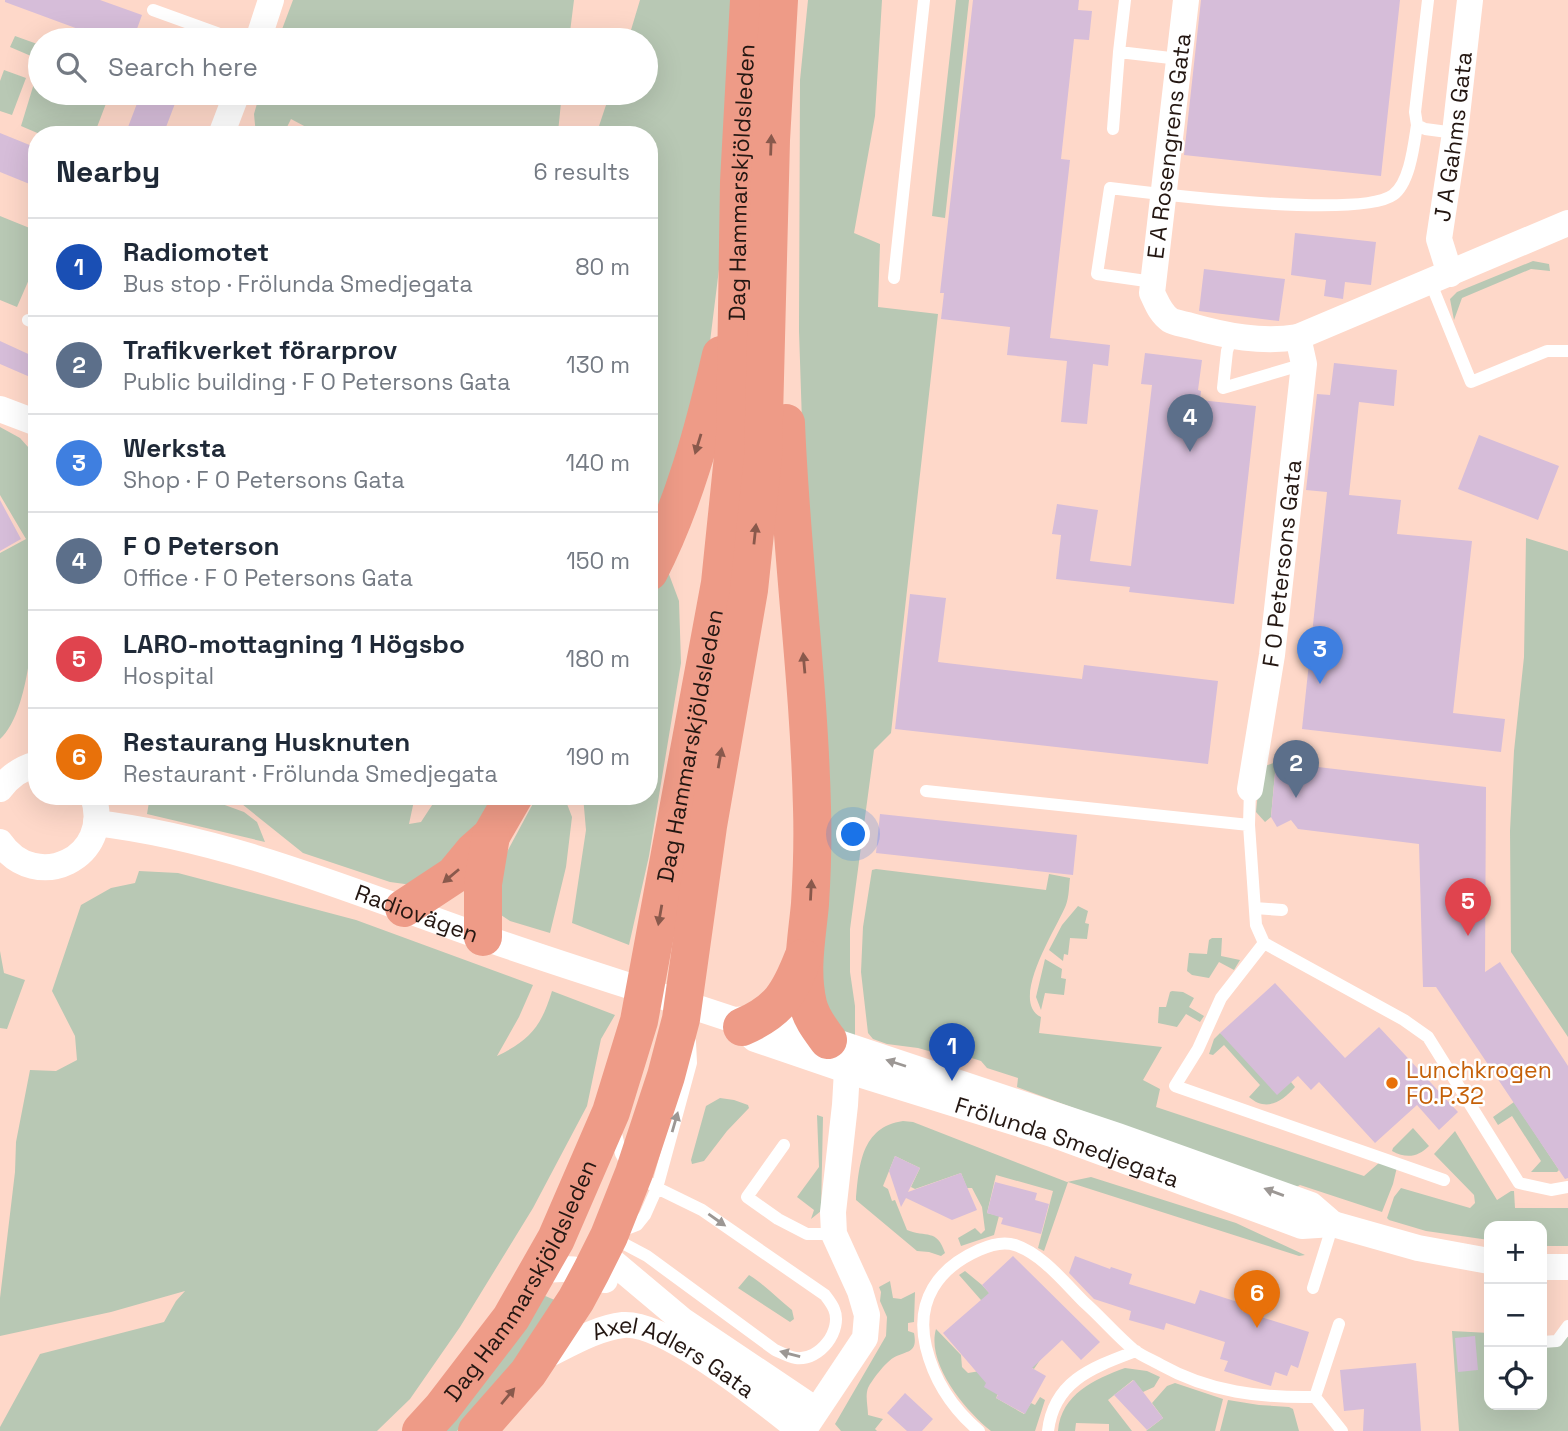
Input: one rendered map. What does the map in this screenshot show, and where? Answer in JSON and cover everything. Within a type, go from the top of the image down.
[{"type":"main road","name":"Dag Hammarskjöldsleden","points":[[477,1431],[537,1360],[576,1300],[580,1249],[611,1112],[639,1021],[720,583],[735,437],[739,183],[749,0]]},
{"type":"main road","name":"Dag Hammarskjöldsleden","points":[[421,1431],[483,1357],[511,1318],[646,1180],[650,1127],[681,1019],[708,826],[749,590],[763,457],[771,140],[779,0]]},
{"type":"main road","points":[[770,240],[780,310],[793,550],[810,741],[813,834],[811,888],[803,958],[808,1004],[813,1020],[841,1052]]},
{"type":"main road","points":[[658,550],[686,483],[706,418],[737,291]]},
{"type":"main road","points":[[404,908],[454,875],[491,836],[509,805]]},
{"type":"main road","points":[[483,937],[483,884],[491,836]]},
{"type":"main road","points":[[746,1021],[791,989],[803,958]]},
{"type":"street","points":[[262,28],[271,0]]},
{"type":"street","name":"E A Rosengrens Gata","points":[[1153,288],[1186,0]]},
{"type":"street","name":"J A Gahms Gata","points":[[1440,277],[1439,239],[1455,133],[1470,0]]},
{"type":"street","points":[[228,126],[234,105]]},
{"type":"street","points":[[1153,288],[1160,310],[1171,321],[1232,336],[1278,340],[1298,337],[1568,223]]},
{"type":"street","name":"F O Petersons Gata","points":[[1250,789],[1272,656],[1304,364],[1298,337]]},
{"type":"street","points":[[0,408],[28,420]]},
{"type":"street","points":[[0,788],[20,770],[28,767]]},
{"type":"street","points":[[0,842],[12,856],[36,867],[57,866],[70,861],[81,853],[89,842],[96,823],[95,805]]},
{"type":"street","name":"Radiovägen","points":[[96,823],[169,835],[239,853],[483,937],[746,1021]]},
{"type":"street","name":"Frölunda Smedjegata","points":[[746,1021],[841,1052],[1052,1134],[1302,1226],[1333,1224],[1418,1248],[1484,1260]]},
{"type":"street","points":[[810,1425],[865,1338],[867,1315],[860,1291],[834,1234],[833,1212],[845,1105],[841,1052]]},
{"type":"street","name":"Axel Adlers Gata","points":[[580,1249],[682,1320],[810,1425]]},
{"type":"street","points":[[1547,1267],[1568,1268]]},
{"type":"street","name":"Axel Adlers Gata","points":[[537,1360],[612,1328],[634,1325],[666,1337],[810,1425]]},
{"type":"lane","points":[[894,278],[923,0]]},
{"type":"lane","points":[[1113,129],[1125,0]]},
{"type":"lane","points":[[1153,288],[1097,274],[1110,188],[1339,206],[1373,204],[1394,195],[1411,165],[1429,0]]},
{"type":"lane","points":[[153,10],[203,28]]},
{"type":"lane","points":[[1119,52],[1180,59]]},
{"type":"lane","points":[[1417,125],[1425,129],[1455,133]]},
{"type":"lane","points":[[1440,277],[1471,382],[1547,351],[1568,351]]},
{"type":"lane","points":[[1232,336],[1227,351],[1223,388],[1304,364]]},
{"type":"lane","points":[[1250,789],[1256,925],[1264,943],[1404,1020],[1427,1037],[1519,1183],[1551,1190],[1568,1187]]},
{"type":"lane","points":[[926,791],[1250,825]]},
{"type":"lane","points":[[1255,908],[1282,910]]},
{"type":"lane","points":[[1264,943],[1221,998],[1198,1049],[1175,1086],[1444,1180]]},
{"type":"lane","points":[[580,1249],[647,1256],[775,1350],[799,1358],[810,1356],[821,1349],[835,1330],[834,1308],[825,1294],[702,1210],[646,1180],[626,1165],[611,1112]]},
{"type":"lane","points":[[784,1145],[747,1197],[778,1219],[807,1234],[834,1234]]},
{"type":"lane","points":[[1313,1289],[1333,1224]]},
{"type":"lane","points":[[979,1431],[961,1414],[939,1381],[924,1335],[924,1320],[932,1289],[939,1277],[962,1258],[986,1247],[1002,1244],[1026,1250],[1136,1351],[1173,1372],[1227,1391],[1257,1396],[1315,1397]]},
{"type":"lane","points":[[1315,1397],[1339,1324]]},
{"type":"lane","points":[[1547,1342],[1557,1341],[1568,1326]]},
{"type":"lane","points":[[1048,1431],[1049,1419],[1061,1395],[1079,1376],[1136,1351]]},
{"type":"lane","points":[[1315,1397],[1342,1431]]},
{"type":"green space","points":[[293,0],[574,0],[570,28],[282,28]]},
{"type":"green space","points":[[640,0],[731,0],[720,261],[705,382],[658,528],[658,126],[599,126],[606,105],[658,105],[658,28],[632,28]]},
{"type":"green space","points":[[808,0],[882,0],[875,116],[854,233],[880,244],[878,307],[938,314],[891,733],[874,750],[850,929],[855,1037],[843,1032],[821,1001],[799,331],[800,80]]},
{"type":"green space","points":[[956,0],[969,0],[945,218],[932,216]]},
{"type":"green space","points":[[15,36],[28,41],[28,55],[10,47]]},
{"type":"green space","points":[[4,70],[26,78],[12,115],[0,111],[0,81]]},
{"type":"green space","points":[[28,103],[105,105],[97,126],[28,126],[28,129],[21,126]]},
{"type":"green space","points":[[257,105],[561,105],[559,126],[304,126],[291,119],[288,126],[255,126]]},
{"type":"green space","points":[[0,216],[28,227],[28,282],[17,307],[0,300]]},
{"type":"green space","points":[[1533,261],[1549,264],[1550,271],[1531,269],[1462,298],[1454,320],[1450,299],[1457,292]]},
{"type":"green space","points":[[0,427],[20,438],[28,447],[28,665],[14,718],[0,739],[0,553],[26,539],[0,495]]},
{"type":"green space","points":[[1526,538],[1568,551],[1568,1037],[1511,952],[1510,831],[1514,751],[1524,657]]},
{"type":"green space","points":[[658,545],[679,601],[681,663],[658,802]]},
{"type":"green space","points":[[1276,762],[1271,817],[1265,822],[1256,812],[1258,792],[1265,766]]},
{"type":"green space","points":[[148,805],[225,805],[244,812],[257,822],[265,842],[147,814]]},
{"type":"green space","points":[[243,805],[413,805],[409,824],[421,822],[432,805],[492,805],[461,849],[412,885],[390,882],[303,853]]},
{"type":"green space","points":[[532,805],[567,805],[572,817],[566,867],[550,933],[510,921],[498,913],[500,865]]},
{"type":"green space","points":[[584,805],[657,805],[629,945],[572,923],[586,830]]},
{"type":"green space","points":[[872,870],[1046,890],[1049,874],[1070,878],[1066,905],[1032,980],[1032,1008],[1041,1017],[1039,1033],[1162,1047],[1143,1080],[1160,1089],[1156,1107],[1364,1176],[1380,1162],[1397,1167],[1382,1212],[1300,1185],[1293,1189],[1017,1087],[1018,1078],[987,1068],[981,1061],[956,1053],[953,1058],[873,1039],[868,1033],[861,972],[863,927]]},
{"type":"green space","points":[[139,871],[178,873],[356,920],[533,985],[497,1056],[518,1044],[533,1031],[552,991],[615,1015],[601,1039],[587,1106],[533,1208],[460,1327],[410,1399],[377,1431],[0,1431],[40,1354],[164,1322],[185,1291],[111,1312],[0,1336],[0,1298],[16,1142],[30,1070],[56,1071],[77,1060],[75,1036],[52,991],[81,905],[111,888],[135,883]]},
{"type":"green space","points":[[1078,906],[1088,911],[1085,923],[1089,924],[1087,939],[1070,938],[1068,955],[1064,954],[1063,961],[1049,950],[1062,925]]},
{"type":"green space","points":[[1222,938],[1221,956],[1240,960],[1234,970],[1219,962],[1209,978],[1192,975],[1187,971],[1189,953],[1207,954],[1209,940]]},
{"type":"green space","points":[[0,951],[4,973],[25,980],[7,1029],[0,1028]]},
{"type":"green space","points":[[1045,959],[1062,969],[1061,978],[1066,979],[1064,995],[1045,993],[1041,1010],[1036,997]]},
{"type":"green space","points":[[1172,991],[1183,992],[1194,998],[1189,1007],[1204,1016],[1200,1022],[1186,1014],[1177,1027],[1158,1023],[1159,1007],[1166,1007]]},
{"type":"green space","points":[[1220,1033],[1295,1087],[1274,1103],[1262,1104],[1249,1097],[1260,1085],[1224,1045],[1213,1055],[1209,1054],[1214,1039]]},
{"type":"green space","points":[[720,1098],[734,1100],[748,1105],[749,1108],[704,1161],[692,1164],[706,1106]]},
{"type":"green space","points":[[1514,1102],[1559,1170],[1557,1172],[1531,1172],[1541,1161],[1512,1116],[1498,1125],[1493,1117]]},
{"type":"green space","points":[[817,1115],[823,1117],[821,1211],[811,1219],[814,1210],[797,1197],[819,1167]]},
{"type":"green space","points":[[903,1121],[913,1122],[1067,1182],[1091,1177],[1236,1223],[1305,1255],[1299,1256],[1068,1182],[1044,1251],[1038,1248],[1053,1191],[996,1175],[987,1213],[999,1216],[994,1235],[961,1246],[958,1238],[975,1228],[981,1234],[985,1230],[982,1207],[972,1188],[967,1188],[961,1173],[915,1189],[911,1187],[920,1168],[895,1156],[883,1186],[888,1189],[892,1201],[895,1200],[907,1230],[934,1237],[945,1253],[941,1256],[917,1251],[856,1200],[861,1162],[870,1140],[878,1131]]},
{"type":"green space","points":[[1413,1128],[1429,1146],[1412,1156],[1392,1151],[1393,1148]]},
{"type":"green space","points":[[1455,1131],[1497,1200],[1514,1191],[1515,1208],[1568,1208],[1568,1246],[1547,1246],[1547,1221],[1484,1221],[1484,1239],[1426,1231],[1389,1220],[1387,1218],[1394,1197],[1401,1188],[1470,1208],[1475,1203],[1474,1195],[1434,1154]]},
{"type":"green space","points":[[965,1271],[982,1285],[1044,1354],[1034,1369],[1015,1359],[996,1398],[1024,1414],[1031,1403],[1035,1405],[1040,1397],[1045,1400],[1035,1431],[991,1431],[970,1412],[942,1371],[934,1343],[936,1329],[961,1355],[962,1367],[968,1373],[980,1371],[1009,1332],[959,1275]]},
{"type":"green space","points":[[749,1275],[792,1310],[794,1319],[790,1322],[738,1288]]},
{"type":"green space","points":[[890,1281],[893,1298],[901,1299],[915,1292],[914,1322],[908,1323],[908,1331],[914,1333],[914,1345],[886,1364],[868,1388],[868,1415],[883,1419],[875,1429],[877,1431],[841,1431],[835,1424],[886,1336],[887,1317],[880,1301],[879,1287]]},
{"type":"green space","points":[[543,1295],[557,1301],[498,1388],[457,1431],[442,1431]]},
{"type":"green space","points":[[1452,1331],[1484,1333],[1484,1410],[1547,1410],[1547,1336],[1568,1337],[1568,1431],[1459,1431]]},
{"type":"green space","points":[[1125,1368],[1147,1371],[1160,1377],[1154,1387],[1143,1392],[1133,1380],[1108,1400],[1132,1431],[1109,1431],[1109,1424],[1076,1423],[1075,1431],[1058,1431],[1066,1407],[1081,1390],[1102,1377]]},
{"type":"green space","points":[[1175,1383],[1223,1399],[1215,1431],[1146,1431],[1163,1418],[1152,1403],[1167,1386]]},
{"type":"green space","points":[[1228,1400],[1289,1407],[1293,1409],[1299,1431],[1220,1431]]},
{"type":"building","points":[[100,0],[142,15],[137,28],[75,28],[5,2]]},
{"type":"building","points":[[973,0],[1079,0],[1078,10],[1092,11],[1089,40],[1074,39],[1061,159],[1070,160],[1050,338],[1110,345],[1108,366],[1093,364],[1087,424],[1061,422],[1067,361],[1007,355],[1010,327],[941,319],[944,293],[940,293]]},
{"type":"building","points":[[1201,0],[1400,0],[1381,176],[1184,155]]},
{"type":"building","points":[[136,105],[174,105],[166,126],[128,126]]},
{"type":"building","points":[[0,133],[28,144],[28,183],[0,172]]},
{"type":"building","points":[[1295,233],[1376,242],[1371,285],[1345,282],[1343,299],[1324,296],[1326,280],[1291,275]]},
{"type":"building","points":[[1204,269],[1285,279],[1279,321],[1199,311]]},
{"type":"building","points":[[0,341],[28,354],[28,376],[0,364]]},
{"type":"building","points":[[1145,353],[1202,360],[1198,390],[1201,391],[1200,400],[1256,406],[1234,604],[1129,592],[1130,587],[1056,579],[1061,535],[1052,534],[1057,504],[1098,510],[1090,561],[1131,566],[1152,385],[1141,384]]},
{"type":"building","points":[[1334,363],[1397,370],[1394,406],[1359,402],[1349,495],[1401,500],[1397,534],[1472,541],[1453,713],[1505,719],[1501,752],[1302,729],[1327,492],[1306,490],[1317,394],[1330,395]]},
{"type":"building","points":[[1479,435],[1559,466],[1538,520],[1458,489]]},
{"type":"building","points":[[0,500],[21,539],[0,551]]},
{"type":"building","points":[[910,594],[946,598],[938,662],[1082,679],[1084,665],[1218,681],[1208,764],[895,729]]},
{"type":"building","points":[[1276,762],[1486,787],[1485,972],[1500,962],[1568,1066],[1568,1178],[1565,1179],[1436,987],[1423,987],[1419,844],[1298,829],[1291,820],[1277,827],[1271,817]]},
{"type":"building","points":[[880,814],[1077,835],[1073,875],[876,853]]},
{"type":"building","points":[[1275,983],[1345,1058],[1379,1027],[1458,1112],[1439,1130],[1417,1105],[1375,1143],[1319,1082],[1311,1090],[1298,1076],[1277,1095],[1220,1033]]},
{"type":"building","points":[[895,1156],[920,1168],[908,1192],[961,1173],[977,1210],[952,1220],[906,1198],[901,1207],[889,1171]]},
{"type":"building","points":[[995,1182],[1037,1193],[1035,1200],[1049,1204],[1041,1234],[1001,1224],[1003,1218],[987,1213]]},
{"type":"building","points":[[1013,1256],[1100,1342],[1081,1360],[1062,1340],[1032,1368],[1046,1376],[1025,1414],[996,1398],[998,1395],[984,1387],[986,1383],[943,1333],[989,1293],[982,1285]]},
{"type":"building","points":[[1075,1256],[1132,1274],[1129,1284],[1195,1304],[1200,1290],[1244,1304],[1242,1311],[1309,1332],[1298,1368],[1291,1365],[1287,1376],[1275,1372],[1271,1386],[1224,1371],[1228,1361],[1220,1359],[1225,1342],[1166,1323],[1164,1330],[1129,1320],[1131,1311],[1094,1299],[1069,1273]]},
{"type":"building","points":[[1475,1336],[1478,1370],[1458,1372],[1455,1338]]},
{"type":"building","points":[[1416,1363],[1421,1431],[1363,1431],[1364,1409],[1344,1411],[1340,1370]]},
{"type":"building","points":[[1134,1380],[1163,1418],[1147,1430],[1114,1395]]},
{"type":"building","points":[[905,1393],[933,1419],[922,1431],[907,1431],[887,1413]]},
{"type":"place","name":"F O Peterson","points":[[1190,452]]},
{"type":"place","name":"Werksta","points":[[1320,684]]},
{"type":"place","name":"Trafikverket förarprov","points":[[1296,798]]},
{"type":"place","name":"LARO-mottagning 1 Högsbo","points":[[1468,936]]},
{"type":"place","name":"Radiomotet","points":[[952,1081]]},
{"type":"place","name":"Lunchkrogen FO.P.32","points":[[1392,1083]]},
{"type":"place","name":"Restaurang Husknuten","points":[[1257,1328]]}]
